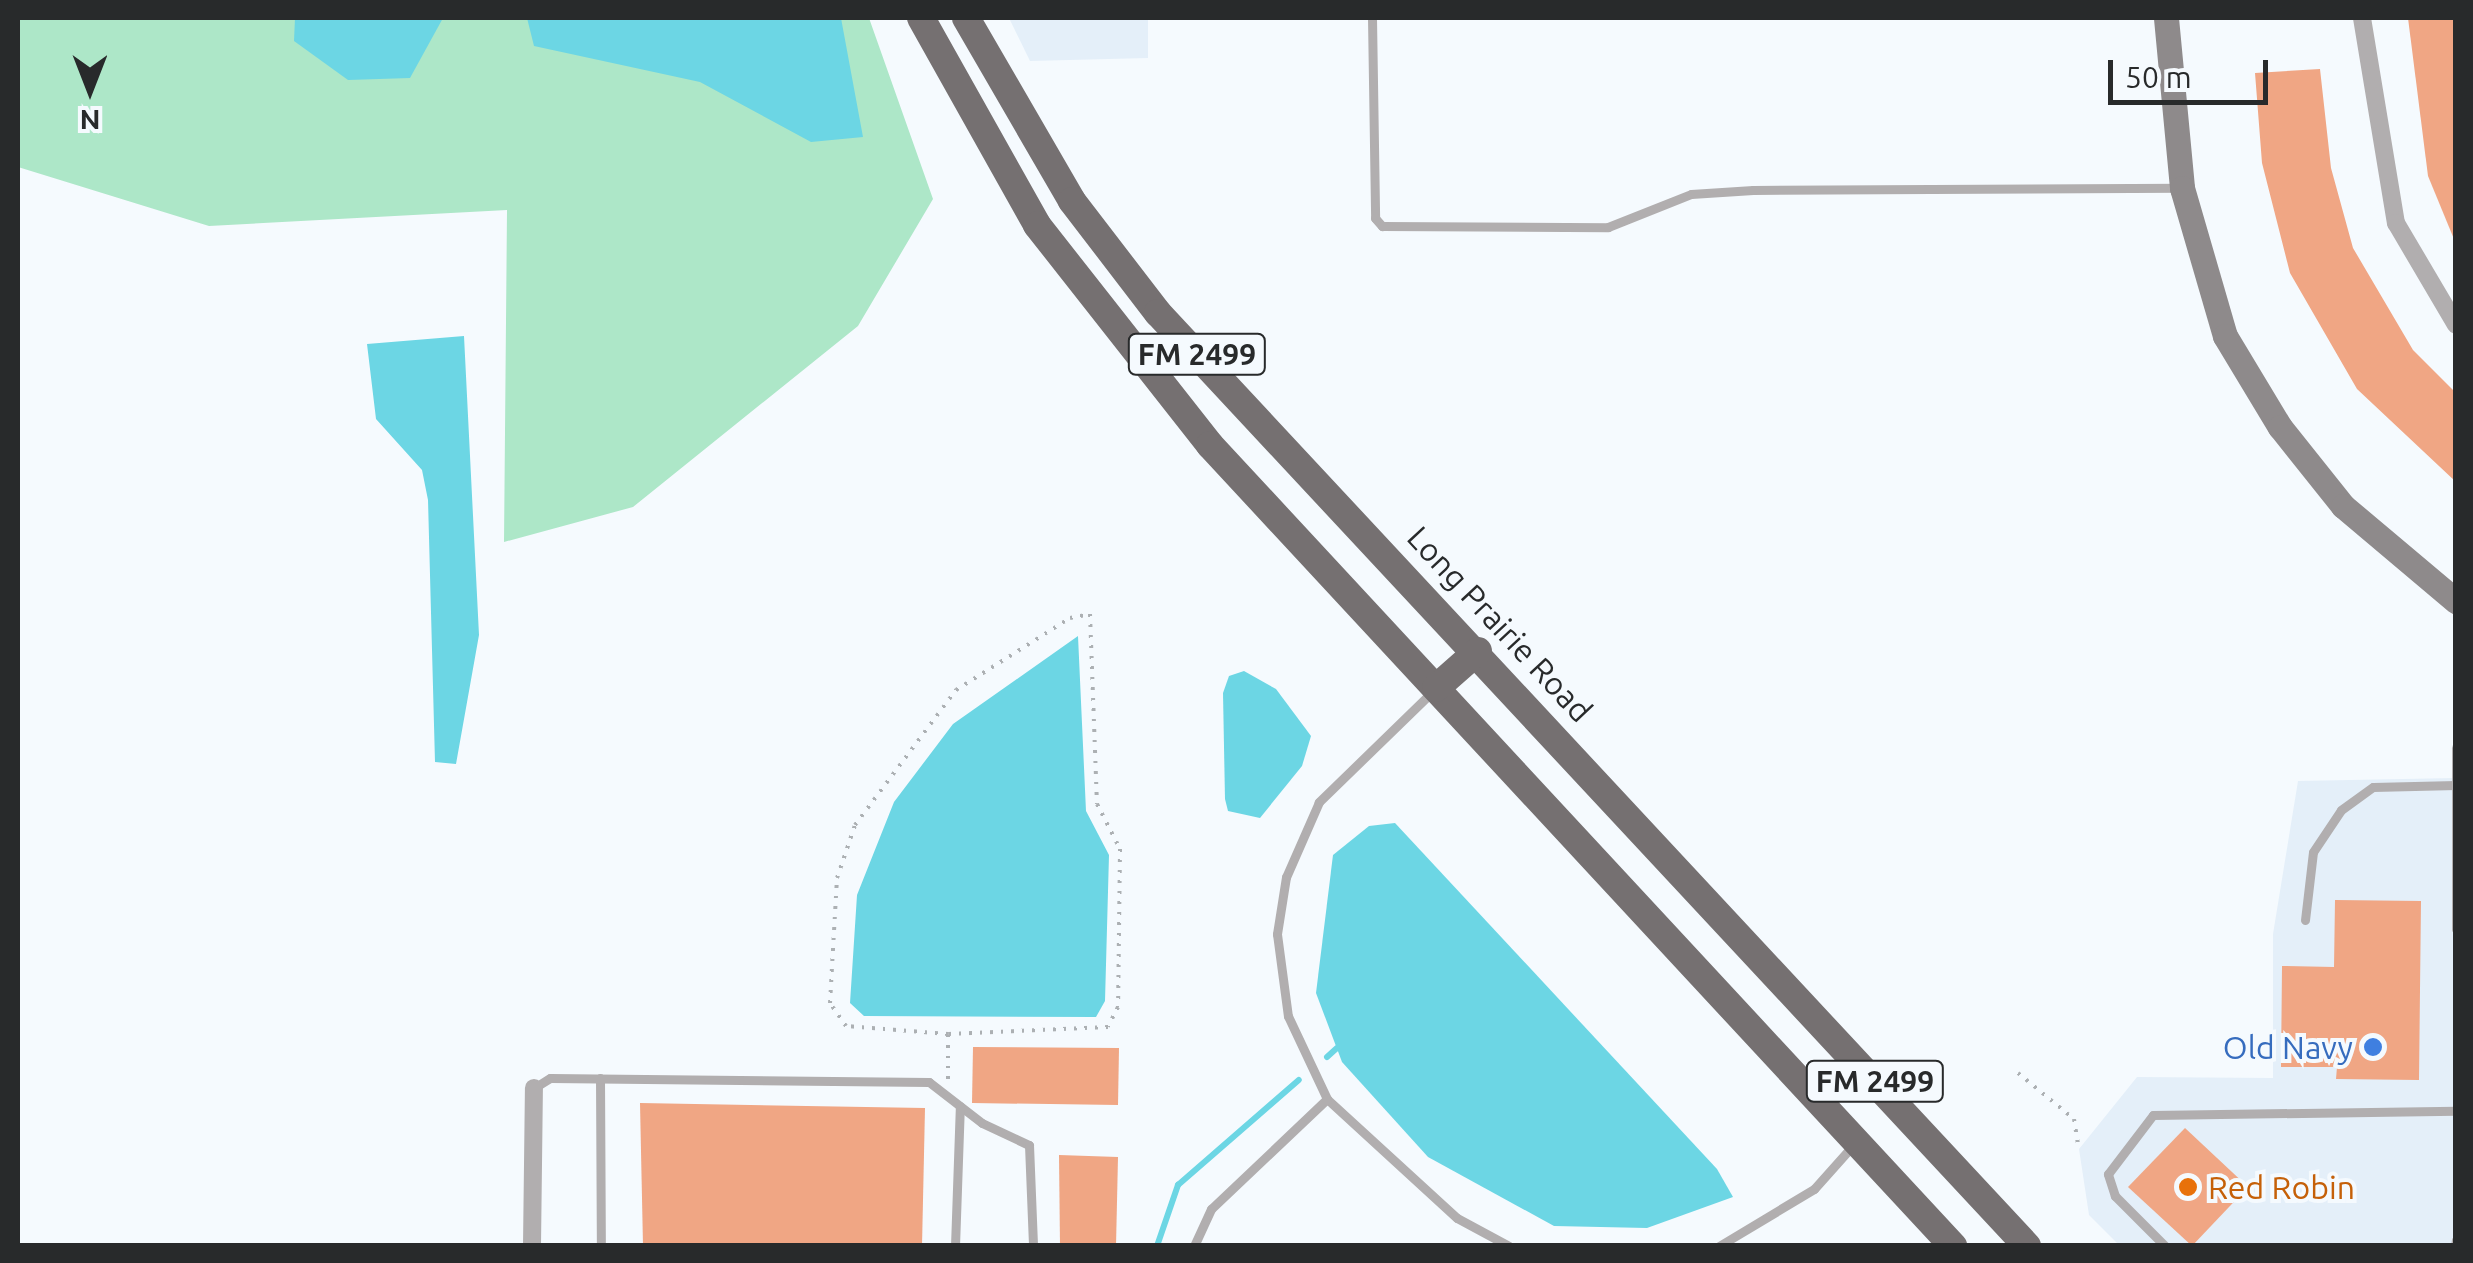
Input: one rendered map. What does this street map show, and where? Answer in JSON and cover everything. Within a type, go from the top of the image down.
[{"type":"main road","name":"FM 2499","points":[[921,18],[1037,225],[1210,445],[1954,1246]]},
{"type":"main road","name":"Long Prairie Road","points":[[966,18],[1072,202],[1158,313],[1478,651],[2027,1246]]},
{"type":"main road","points":[[1436,688],[1478,651]]},
{"type":"street","points":[[2166,18],[2182,188],[2219,322],[2280,428],[2370,533],[2456,602]]},
{"type":"street","points":[[2362,18],[2396,223],[2456,325]]},
{"type":"street","points":[[532,1246],[534,1088]]},
{"type":"lane","points":[[1372,18],[1374,218],[1382,226],[1608,227],[1692,194],[1753,190],[2182,188]]},
{"type":"lane","points":[[1436,688],[1319,802],[1286,876],[1278,934],[1288,1016],[1327,1100],[1457,1218],[1509,1246]]},
{"type":"lane","points":[[2456,748],[2456,930]]},
{"type":"lane","points":[[2305,920],[2313,852],[2340,810],[2373,787],[2455,784]]},
{"type":"lane","points":[[534,1088],[550,1078],[929,1082],[960,1106],[1029,1146],[1033,1246]]},
{"type":"lane","points":[[600,1078],[601,1246]]},
{"type":"lane","points":[[1194,1246],[1211,1210],[1327,1100]]},
{"type":"lane","points":[[954,1246],[960,1106]]},
{"type":"lane","points":[[2165,1246],[2115,1196],[2108,1174],[2153,1115],[2456,1110]]},
{"type":"lane","points":[[1719,1246],[1814,1190],[1857,1142]]},
{"type":"path","points":[[1090,614],[1098,804],[1120,849],[1118,1006],[1108,1027],[948,1034],[846,1026],[830,1003],[837,878],[855,825],[956,690],[1070,618],[1090,614]]},
{"type":"path","points":[[948,1034],[948,1097]]},
{"type":"path","points":[[2018,1073],[2074,1119],[2079,1149]]},
{"type":"shaded area","points":[[1009,18],[1148,18],[1148,58],[1030,61]]},
{"type":"shaded area","points":[[2455,778],[2455,1245],[2119,1245],[2089,1215],[2079,1149],[2137,1077],[2273,1078],[2273,934],[2298,781]]},
{"type":"green space","points":[[18,18],[869,18],[933,199],[858,326],[633,507],[504,542],[507,210],[209,226],[18,167]]},
{"type":"water","points":[[295,18],[443,18],[410,78],[348,80],[294,41]]},
{"type":"water","points":[[527,18],[841,18],[863,137],[811,142],[700,82],[534,46]]},
{"type":"water","points":[[464,336],[479,635],[456,764],[435,762],[428,500],[422,470],[376,419],[367,344]]},
{"type":"water","points":[[1078,636],[1086,811],[1109,855],[1105,1001],[1096,1017],[864,1016],[850,1003],[857,895],[894,802],[953,724]]},
{"type":"water","points":[[1244,671],[1276,689],[1311,736],[1302,766],[1260,818],[1228,811],[1225,799],[1223,693],[1229,676]]},
{"type":"water","points":[[1395,823],[1717,1169],[1733,1197],[1647,1228],[1554,1226],[1428,1157],[1342,1062],[1316,993],[1333,855],[1369,826]]},
{"type":"building","points":[[2408,18],[2456,18],[2456,244],[2428,176]]},
{"type":"building","points":[[2320,69],[2331,168],[2353,248],[2413,350],[2456,393],[2456,482],[2357,389],[2290,273],[2262,163],[2255,73]]},
{"type":"building","points":[[2335,900],[2421,901],[2419,1080],[2336,1079],[2337,1067],[2281,1067],[2282,966],[2334,967]]},
{"type":"building","points":[[973,1047],[1119,1048],[1118,1105],[972,1103]]},
{"type":"building","points":[[640,1103],[925,1108],[922,1246],[643,1246]]},
{"type":"building","name":"Red Robin","points":[[2185,1128],[2248,1187],[2192,1246],[2128,1187]]},
{"type":"building","points":[[1059,1155],[1118,1157],[1116,1246],[1060,1246]]},
{"type":"waterway","points":[[1327,1057],[1337,1048]]},
{"type":"waterway","points":[[1157,1246],[1178,1185],[1299,1080]]},
{"type":"place","name":"Old Navy","points":[[2373,1047]]},
{"type":"place","name":"Red Robin","points":[[2188,1187]]}]
